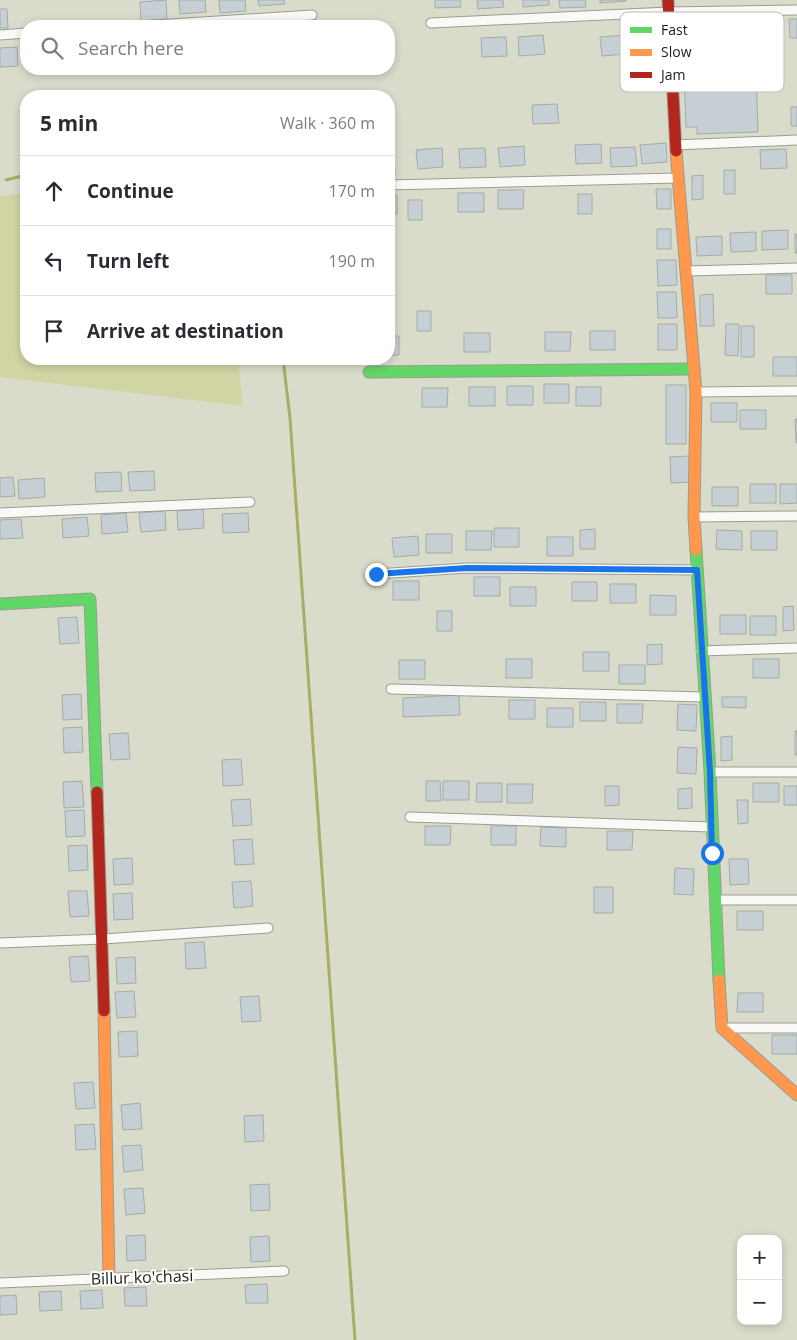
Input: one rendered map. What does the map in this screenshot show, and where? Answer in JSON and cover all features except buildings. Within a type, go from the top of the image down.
[{"type":"street","points":[[668,0],[669,12],[797,10]]},
{"type":"street","points":[[431,23],[620,14]]},
{"type":"street","points":[[234,20],[312,15]]},
{"type":"street","points":[[0,35],[20,33]]},
{"type":"street","points":[[673,92],[677,178],[696,392],[694,517],[710,772],[711,827],[722,1028],[797,1094]]},
{"type":"street","points":[[675,145],[797,140]]},
{"type":"street","points":[[395,184],[677,178]]},
{"type":"street","points":[[686,271],[797,268]]},
{"type":"street","points":[[369,372],[693,369]]},
{"type":"street","points":[[696,392],[797,391]]},
{"type":"street","points":[[0,513],[250,502]]},
{"type":"street","points":[[694,517],[797,516]]},
{"type":"street","points":[[376,574],[467,568],[697,570]]},
{"type":"street","points":[[0,604],[90,599],[103,939],[109,1279]]},
{"type":"street","points":[[701,651],[797,648]]},
{"type":"street","points":[[391,689],[704,697]]},
{"type":"street","points":[[710,772],[797,772]]},
{"type":"street","points":[[410,817],[711,827]]},
{"type":"street","points":[[715,900],[797,900]]},
{"type":"street","points":[[0,943],[103,939],[268,928]]},
{"type":"street","points":[[722,1028],[797,1028]]},
{"type":"street","name":"Billur ko'chasi","points":[[0,1282],[284,1271]]},
{"type":"green space","points":[[20,194],[20,365],[239,365],[243,406],[0,377],[0,196]]},
{"type":"waterway","points":[[6,180],[20,176]]},
{"type":"waterway","points":[[284,365],[290,418],[355,1340]]},
{"type":"traffic: fast","points":[[369,372],[693,369]]},
{"type":"traffic: fast","points":[[696,550],[710,772],[719,980]]},
{"type":"traffic: fast","points":[[0,604],[90,599],[97,792]]},
{"type":"traffic: slow","points":[[676,151],[696,392],[694,517],[696,550]]},
{"type":"traffic: slow","points":[[719,980],[722,1028],[797,1095]]},
{"type":"traffic: slow","points":[[104,1011],[109,1279]]},
{"type":"traffic: jam","points":[[668,0],[669,12]]},
{"type":"traffic: jam","points":[[673,92],[676,151]]},
{"type":"traffic: jam","points":[[97,792],[104,1011]]},
{"type":"route","points":[[376,574],[467,568],[697,570],[710,772],[712,853]]}]
